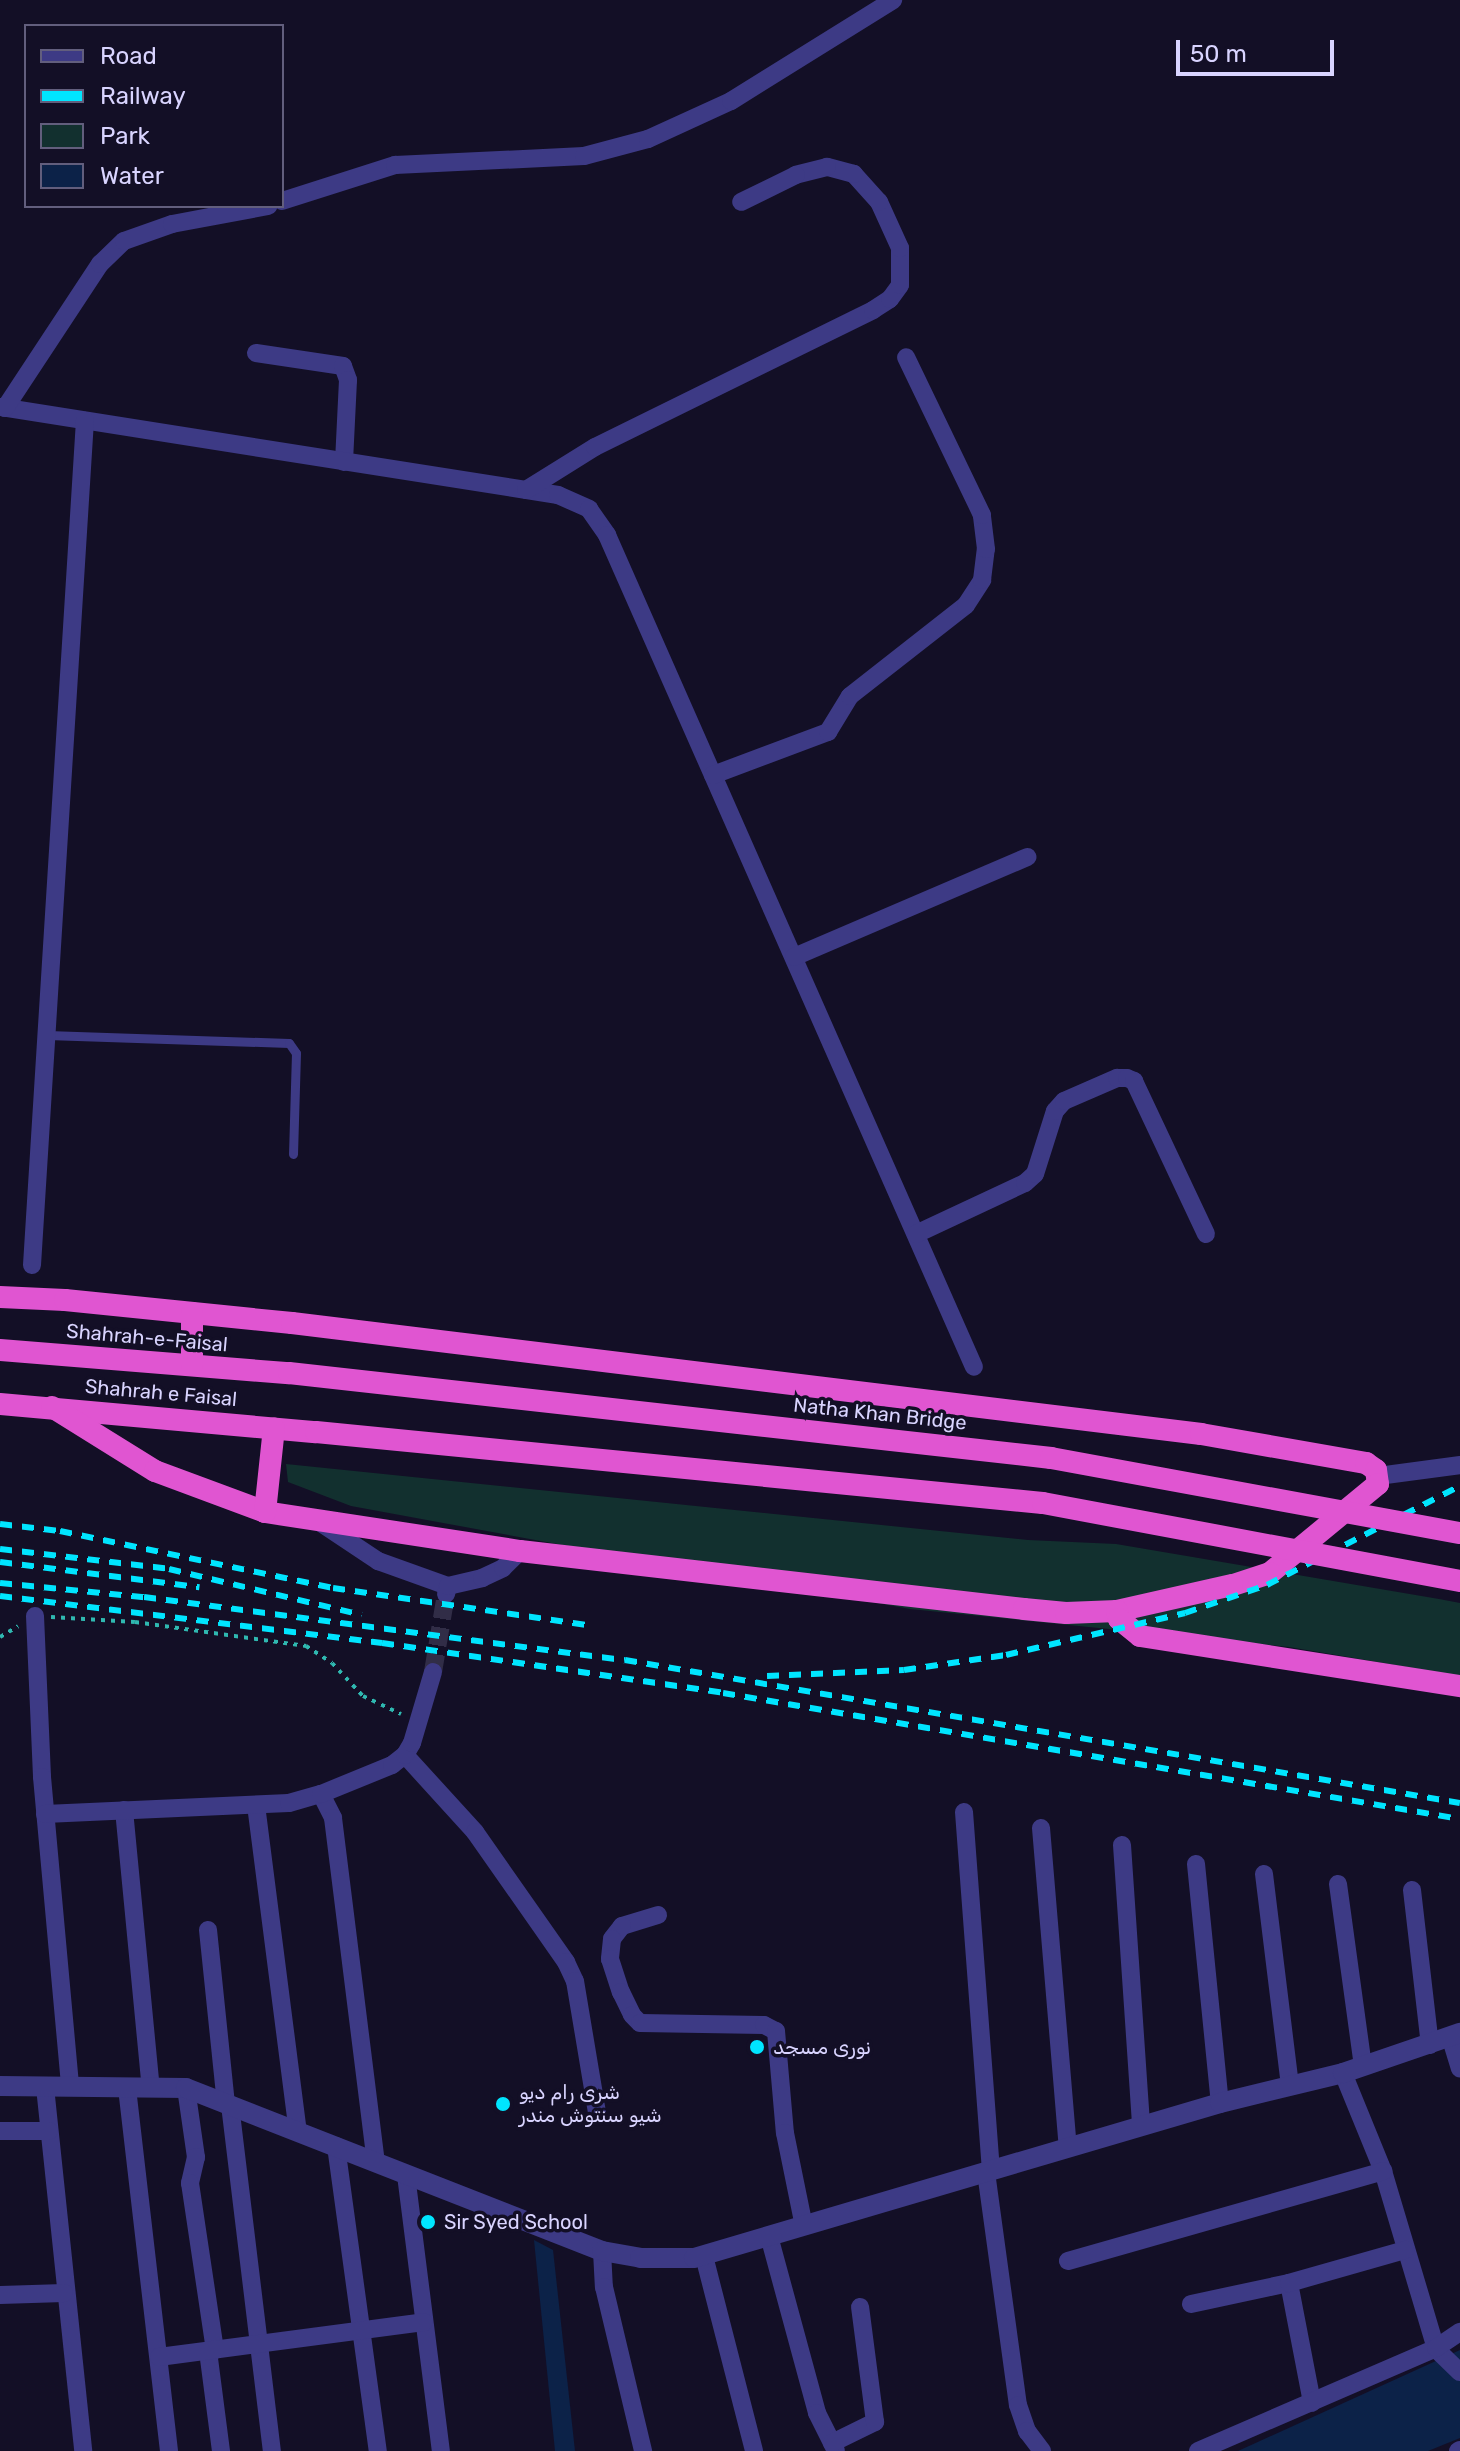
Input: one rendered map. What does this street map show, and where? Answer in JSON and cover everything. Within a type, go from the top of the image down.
[{"type":"highway","points":[[0,1297],[192,1313],[1201,1434],[1366,1463],[1378,1476],[1378,1484],[1270,1573],[1232,1585],[1117,1611],[1038,1611],[520,1551],[321,1523],[265,1512],[155,1471],[52,1407]]},
{"type":"highway","points":[[192,1313],[192,1365]]},
{"type":"highway","name":"Shahrah-e-Faisal","points":[[0,1350],[289,1373]]},
{"type":"highway","name":"Natha Khan Bridge","points":[[289,1373],[1051,1458],[1460,1533]]},
{"type":"highway","name":"Shahrah e Faisal","points":[[0,1404],[1043,1503],[1460,1581]]},
{"type":"highway","points":[[265,1512],[274,1428]]},
{"type":"highway","points":[[1117,1611],[1119,1619],[1140,1636],[1460,1686]]},
{"type":"street","points":[[284,200],[395,165],[574,157],[637,142],[731,101],[893,0]]},
{"type":"street","points":[[526,490],[634,427],[873,310],[890,299],[900,285],[900,248],[879,202],[854,174],[827,167],[796,175],[741,202]]},
{"type":"street","points":[[257,208],[172,224],[124,241],[100,264],[2,407],[558,495],[589,509],[607,535],[974,1367]]},
{"type":"street","points":[[256,353],[343,366],[348,380],[344,462]]},
{"type":"street","points":[[713,775],[828,732],[850,696],[966,605],[982,580],[986,549],[982,515],[906,357]]},
{"type":"street","points":[[32,1265],[85,421]]},
{"type":"street","points":[[794,957],[1027,857]]},
{"type":"street","points":[[916,1234],[1025,1183],[1035,1174],[1055,1111],[1064,1101],[1117,1078],[1134,1081],[1206,1234]]},
{"type":"street","points":[[1378,1476],[1460,1465]]},
{"type":"street","points":[[321,1523],[378,1561],[447,1590],[503,1568],[520,1551]]},
{"type":"street","points":[[35,1616],[45,1814],[70,2087]]},
{"type":"street","points":[[45,1814],[289,1803],[321,1794],[392,1765],[405,1755],[433,1672]]},
{"type":"street","points":[[405,1755],[475,1832],[566,1962],[575,1981],[597,2113]]},
{"type":"street","points":[[321,1794],[333,1818],[376,2162]]},
{"type":"street","points":[[256,1805],[298,2131]]},
{"type":"street","points":[[124,1810],[151,2088]]},
{"type":"street","points":[[964,1812],[989,2171],[1018,2405],[1027,2431],[1042,2451]]},
{"type":"street","points":[[1041,1828],[1068,2148]]},
{"type":"street","points":[[1122,1845],[1141,2126]]},
{"type":"street","points":[[1196,1864],[1220,2103]]},
{"type":"street","points":[[1264,1874],[1290,2085]]},
{"type":"street","points":[[1338,1884],[1363,2066]]},
{"type":"street","points":[[1412,1890],[1430,2045]]},
{"type":"street","points":[[658,1915],[622,1926],[612,1939],[610,1959],[621,1992],[632,2015],[640,2023],[764,2025],[776,2031],[785,2133],[804,2226]]},
{"type":"street","points":[[208,1930],[272,2451]]},
{"type":"street","points":[[0,2086],[186,2088],[602,2251],[640,2258],[704,2256],[1220,2103],[1343,2073],[1455,2035],[1460,2068]]},
{"type":"street","points":[[1343,2073],[1383,2171],[1436,2348],[1460,2372]]},
{"type":"street","points":[[45,2087],[64,2293],[83,2451]]},
{"type":"street","points":[[127,2088],[169,2451]]},
{"type":"street","points":[[186,2088],[196,2157],[190,2183],[221,2451]]},
{"type":"street","points":[[0,2131],[49,2131]]},
{"type":"street","points":[[336,2146],[378,2451]]},
{"type":"street","points":[[1068,2261],[1383,2171]]},
{"type":"street","points":[[406,2175],[441,2451]]},
{"type":"street","points":[[769,2236],[817,2413],[834,2447],[869,2427],[877,2413],[860,2307]]},
{"type":"street","points":[[1191,2304],[1289,2283],[1405,2250]]},
{"type":"street","points":[[602,2251],[604,2287],[643,2451]]},
{"type":"street","points":[[704,2256],[754,2451]]},
{"type":"street","points":[[1289,2283],[1312,2403]]},
{"type":"street","points":[[0,2295],[64,2293]]},
{"type":"street","points":[[159,2357],[424,2322]]},
{"type":"street","points":[[1198,2451],[1436,2348],[1460,2332]]},
{"type":"lane","points":[[47,1035],[289,1043],[296,1053],[293,1154]]},
{"type":"path","points":[[0,1637],[35,1616],[135,1622],[306,1646],[332,1663],[363,1696],[390,1712],[419,1718]]},
{"type":"green space","points":[[286,1464],[1028,1540],[1116,1544],[1439,1599],[1460,1603],[1460,1676],[1289,1647],[910,1609],[351,1506],[288,1482]]},
{"type":"water","points":[[534,2240],[553,2250],[575,2451],[555,2451]]},
{"type":"water","points":[[1460,2350],[1460,2438],[1428,2451],[1238,2451]]},
{"type":"tunnel","points":[[433,1672],[446,1594]]},
{"type":"railway","points":[[767,1676],[904,1670],[1006,1655],[1185,1613],[1267,1585],[1460,1486]]},
{"type":"railway","points":[[0,1524],[60,1531],[333,1588],[588,1625]]},
{"type":"railway","points":[[0,1549],[169,1569],[362,1615]]},
{"type":"railway","points":[[0,1562],[199,1587]]},
{"type":"railway","points":[[0,1583],[144,1597],[625,1660],[1460,1803]]},
{"type":"railway","points":[[0,1596],[382,1643],[723,1693],[1460,1819]]},
{"type":"place","name":"نوری مسجد","points":[[757,2047]]},
{"type":"place","name":"شری رام دیو شیو سنتوش مندر","points":[[503,2104]]},
{"type":"place","name":"Sir Syed School","points":[[428,2222]]}]
